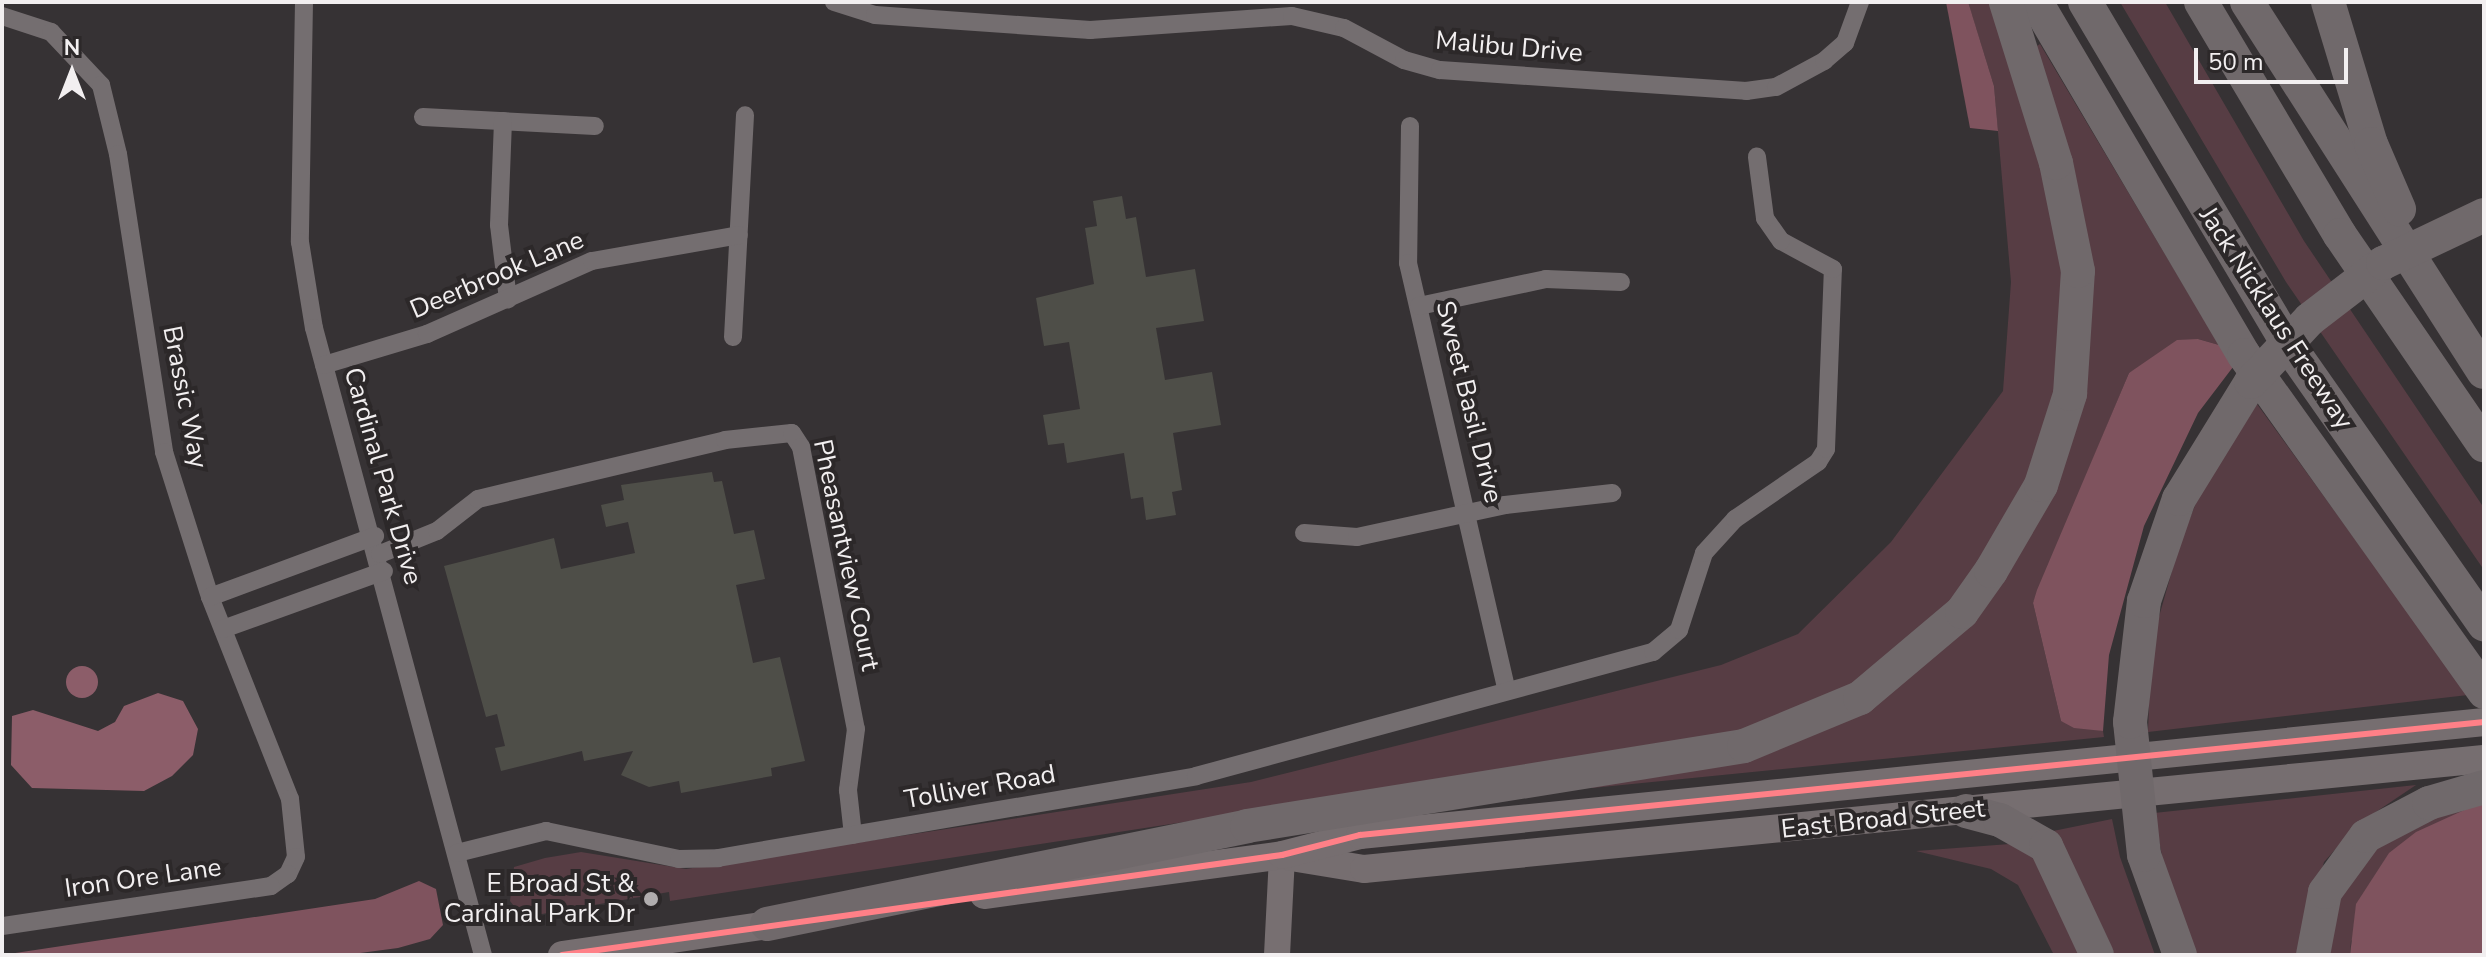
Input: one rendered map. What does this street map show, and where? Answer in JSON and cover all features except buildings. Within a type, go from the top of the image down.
[{"type":"highway","points":[[767,924],[1247,826],[1713,753],[1799,727],[1860,698],[1962,612],[1984,581],[2041,485],[2070,394],[2078,271],[2056,163],[2006,2]]},
{"type":"highway","points":[[2036,2],[2244,355],[2484,692]]},
{"type":"highway","name":"Jack Nicklaus Freeway","points":[[2085,2],[2292,350],[2484,624]]},
{"type":"highway","points":[[2201,2],[2371,284],[2484,445]]},
{"type":"highway","points":[[2247,2],[2484,372]]},
{"type":"highway","points":[[2328,2],[2371,144],[2441,304]]},
{"type":"highway","points":[[2180,955],[2144,855],[2131,764],[2131,685],[2157,557],[2184,489],[2229,416],[2277,351],[2336,297],[2383,263],[2480,216]]},
{"type":"highway","points":[[2313,955],[2325,892],[2343,862],[2397,817],[2466,780]]},
{"type":"highway","points":[[1966,811],[2000,820],[2046,846],[2097,955]]},
{"type":"main road","name":"East Broad Street","points":[[562,955],[767,924],[1282,855],[1360,835],[2484,722]]},
{"type":"main road","name":"East Broad Street","points":[[1282,855],[1364,869],[1966,811],[2466,780],[2484,759]]},
{"type":"street","name":"Cardinal Park Drive","points":[[304,2],[300,242],[324,365],[380,554],[483,955]]},
{"type":"street","name":"Malibu Drive","points":[[834,2],[875,15],[1090,30],[1262,9],[1344,28],[1404,60],[1440,70],[1746,91],[1801,76],[1845,43],[1860,2]]},
{"type":"street","name":"Brassic Way","points":[[2,16],[51,32],[101,85],[118,154],[164,452],[210,597],[290,799],[296,857],[288,874]]},
{"type":"street","points":[[733,337],[745,115]]},
{"type":"street","points":[[423,117],[595,126]]},
{"type":"street","points":[[503,121],[499,225],[508,299]]},
{"type":"street","name":"Sweet Basil Drive","points":[[1410,126],[1408,263],[1470,515],[1506,688]]},
{"type":"street","name":"Tolliver Road","points":[[457,853],[546,831],[679,859],[853,835],[1196,776],[1506,688],[1621,664],[1668,643],[1679,630],[1704,553],[1735,519],[1818,462],[1826,449],[1833,269],[1781,241],[1765,218],[1757,157]]},
{"type":"street","name":"Deerbrook Lane","points":[[324,365],[427,334],[592,261],[739,235]]},
{"type":"street","points":[[1419,306],[1535,280],[1621,282]]},
{"type":"street","name":"Pheasantview Court","points":[[380,554],[437,531],[478,499],[725,440],[792,433],[801,447],[856,729],[848,767],[853,835]]},
{"type":"street","points":[[1304,533],[1357,537],[1547,498],[1612,493]]},
{"type":"street","points":[[210,597],[380,554]]},
{"type":"street","points":[[223,629],[380,554]]},
{"type":"street","points":[[1277,955],[1282,855]]},
{"type":"street","name":"Iron Ore Lane","points":[[2,926],[252,890],[288,874]]},
{"type":"shaded area","points":[[1946,2],[1968,2],[1994,86],[1998,131],[1970,128]]},
{"type":"shaded area","points":[[1968,2],[1993,2],[2032,120],[2063,277],[2054,409],[2033,474],[1968,585],[1861,680],[1718,740],[670,901],[669,892],[542,914],[517,910],[510,901],[514,867],[545,858],[581,852],[686,869],[1251,782],[1721,665],[1798,634],[1891,542],[2003,391],[2011,282],[1994,86]]},
{"type":"shaded area","points":[[2120,2],[2165,2],[2304,241],[2484,508],[2484,570],[2286,282]]},
{"type":"shaded area","points":[[2040,44],[2219,345],[2198,339],[2129,373],[2033,603],[2061,721],[2103,731],[2104,737],[1592,788],[1592,781],[1691,767],[1928,658],[2087,365],[2032,49]]},
{"type":"shaded area","points":[[2198,339],[2219,345],[2233,367],[2198,413],[2144,526],[2109,655],[2103,731],[2074,728],[2061,721],[2033,603],[2037,590],[2129,373],[2177,340]]},
{"type":"shaded area","points":[[2257,404],[2468,695],[2148,732],[2151,645],[2179,546],[2199,495]]},
{"type":"shaded area","points":[[82,666],[93,671],[98,682],[93,693],[82,698],[71,693],[66,682],[71,671]]},
{"type":"shaded area","points":[[158,693],[183,701],[198,729],[193,755],[172,776],[144,791],[32,788],[11,765],[12,716],[33,710],[98,731],[115,722],[124,706]]},
{"type":"shaded area","points":[[2416,785],[2358,824],[2324,862],[2298,955],[2195,955],[2164,867],[2154,813]]},
{"type":"shaded area","points":[[2484,801],[2484,955],[2350,955],[2356,904],[2389,853],[2416,832]]},
{"type":"shaded area","points":[[2479,802],[2351,941],[2350,955],[2327,955],[2340,892],[2390,833]]},
{"type":"shaded area","points":[[2112,819],[2120,857],[2155,955],[2108,955],[2053,831]]},
{"type":"shaded area","points":[[2010,844],[2039,858],[2082,955],[2054,955],[2018,885],[1991,869],[1916,851]]},
{"type":"shaded area","points":[[419,881],[436,889],[443,925],[430,939],[398,948],[345,955],[2,955],[375,899]]},
{"type":"transit line","points":[[562,955],[1282,855],[1360,835],[2484,722]]},
{"type":"place","name":"E Broad St & Cardinal Park Dr","points":[[651,899]]}]
